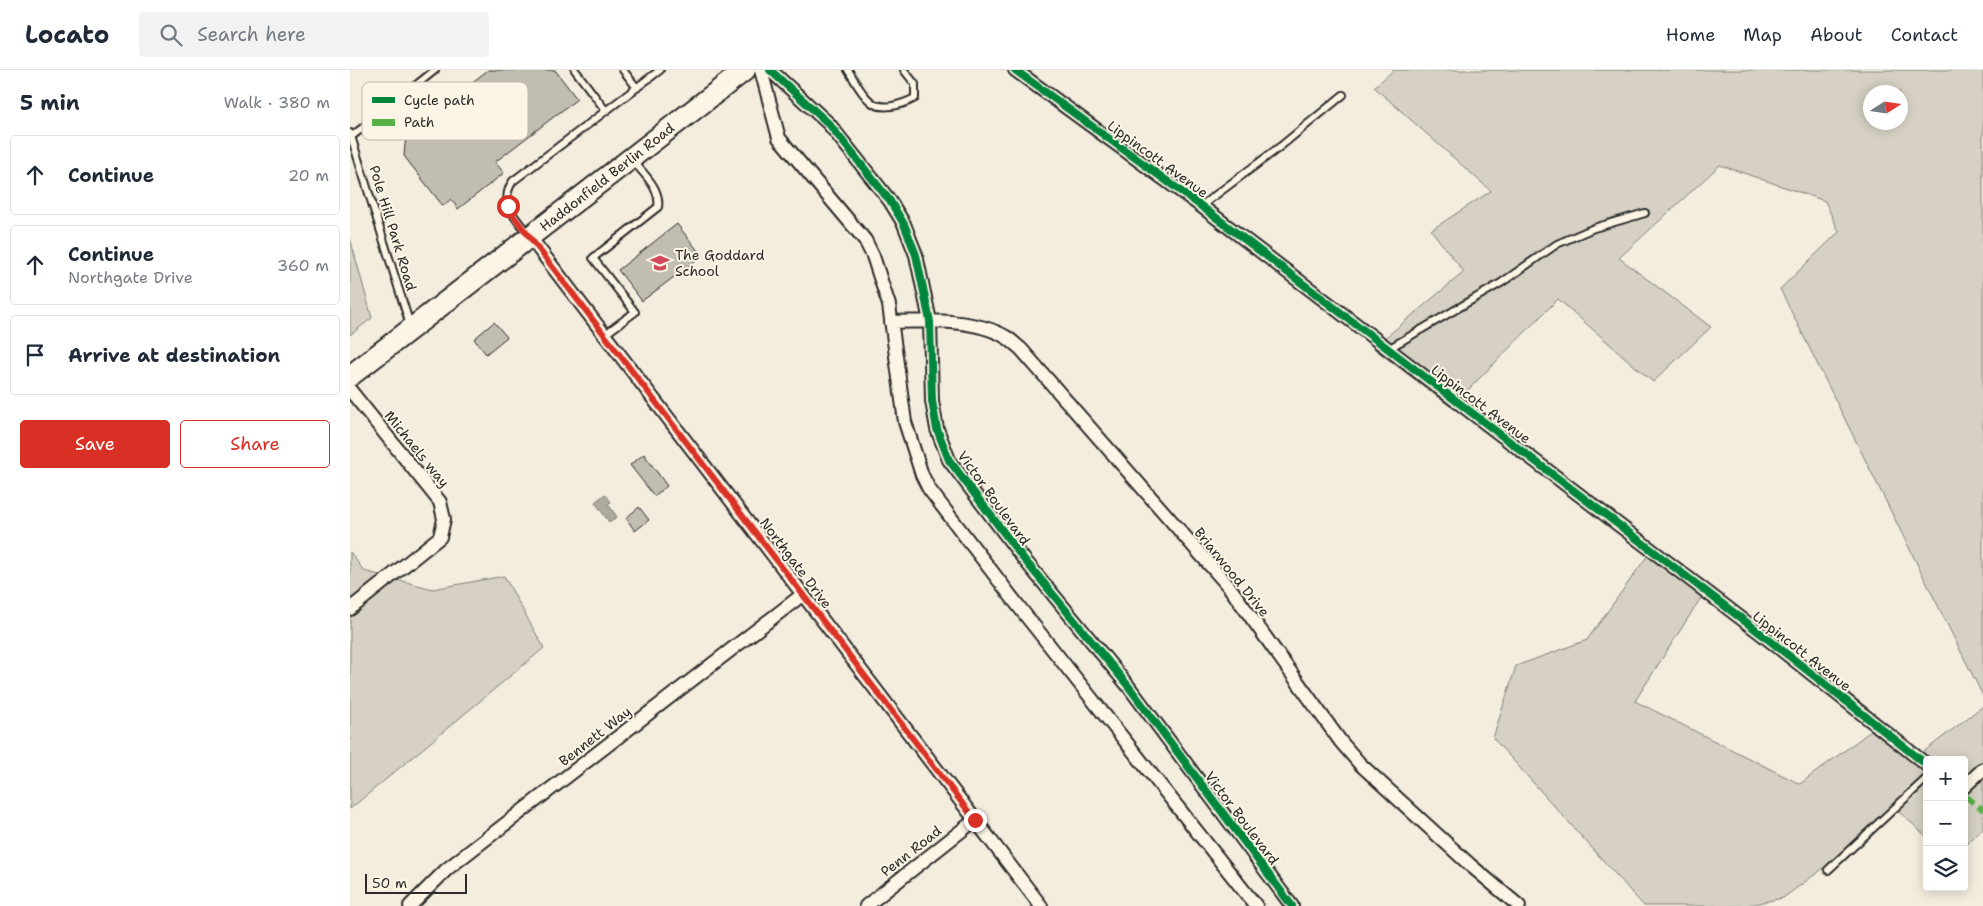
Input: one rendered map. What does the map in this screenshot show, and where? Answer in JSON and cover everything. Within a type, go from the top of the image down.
[{"type":"main road","name":"Haddonfield Berlin Road","points":[[350,376],[745,70]]},
{"type":"street","points":[[761,70],[779,138],[865,240],[873,256],[889,305],[905,422],[922,475],[929,489],[1023,612],[1256,906]]},
{"type":"street","name":"Victor Boulevard","points":[[770,70],[829,124],[890,201],[904,224],[916,255],[930,321],[932,402],[937,429],[949,460],[1023,558],[1129,686],[1292,906]]},
{"type":"street","name":"Lippincott Avenue","points":[[1015,70],[1201,206],[1752,627],[1923,762]]},
{"type":"street","name":"Northgate Drive","points":[[529,236],[1041,906]]},
{"type":"street","name":"Briarwood Drive","points":[[891,322],[930,321],[972,326],[1006,337],[1021,349],[1230,588],[1341,742],[1360,764],[1469,864],[1519,906]]},
{"type":"street","name":"Michaels way","points":[[350,390],[440,502],[444,519],[440,538],[350,609]]},
{"type":"street","name":"Bennett Way","points":[[410,906],[447,870],[802,595]]},
{"type":"street","points":[[1968,783],[1983,768]]},
{"type":"street","name":"Penn Road","points":[[866,906],[975,820]]},
{"type":"lane","points":[[419,82],[435,70]]},
{"type":"lane","points":[[575,70],[606,110]]},
{"type":"lane","points":[[623,70],[637,88]]},
{"type":"lane","points":[[529,236],[508,208],[506,195],[510,185],[516,178],[660,70]]},
{"type":"lane","points":[[848,70],[869,101],[878,106],[905,104],[915,98],[915,84],[904,70]]},
{"type":"lane","points":[[1201,206],[1343,95]]},
{"type":"lane","points":[[351,135],[362,126]]},
{"type":"lane","name":"Pole Hill Park Road","points":[[351,135],[411,330]]},
{"type":"lane","points":[[604,335],[635,312],[593,258],[657,209],[658,205],[656,190],[631,158]]},
{"type":"lane","points":[[1388,349],[1501,283],[1557,244],[1594,228],[1645,213]]},
{"type":"lane","points":[[1828,870],[1923,782]]},
{"type":"shaded area","points":[[1394,70],[1983,70],[1983,696],[1780,289],[1839,232],[1825,201],[1720,165],[1619,258],[1711,327],[1653,382],[1558,299],[1451,407],[1373,348],[1464,272],[1431,230],[1491,191],[1374,87]]},
{"type":"shaded area","points":[[350,238],[372,318],[350,335]]},
{"type":"shaded area","points":[[605,494],[611,502],[608,504],[617,517],[609,522],[595,502]]},
{"type":"shaded area","points":[[350,552],[364,571],[433,589],[504,576],[544,648],[350,809]]},
{"type":"shaded area","points":[[1648,555],[1704,593],[1635,701],[1800,784],[1880,724],[1917,757],[1983,706],[1983,829],[1968,842],[1968,756],[1923,756],[1923,833],[1895,808],[1843,854],[1783,898],[1744,906],[1644,906],[1493,738],[1516,666],[1587,640]]},
{"type":"building","points":[[488,70],[555,70],[577,99],[528,137],[528,82],[473,82]]},
{"type":"building","points":[[405,140],[524,140],[495,162],[504,173],[458,209],[451,199],[443,206],[404,156]]},
{"type":"building","name":"The Goddard School","points":[[677,224],[702,256],[642,301],[618,270]]},
{"type":"building","points":[[494,322],[507,337],[486,354],[474,339]]},
{"type":"building","points":[[644,454],[667,486],[654,496],[630,465]]},
{"type":"building","points":[[639,507],[649,520],[635,531],[626,518]]},
{"type":"marked path","points":[[1968,798],[1983,810]]},
{"type":"cycle path","points":[[770,70],[829,124],[890,201],[904,224],[916,255],[930,321],[932,401],[937,429],[949,460],[1023,558],[1129,687],[1292,906]]},
{"type":"cycle path","points":[[1015,70],[1201,206],[1759,632],[1923,762]]},
{"type":"place","name":"The Goddard School","points":[[660,263]]},
{"type":"route","points":[[508,206],[512,214],[975,820]]}]
